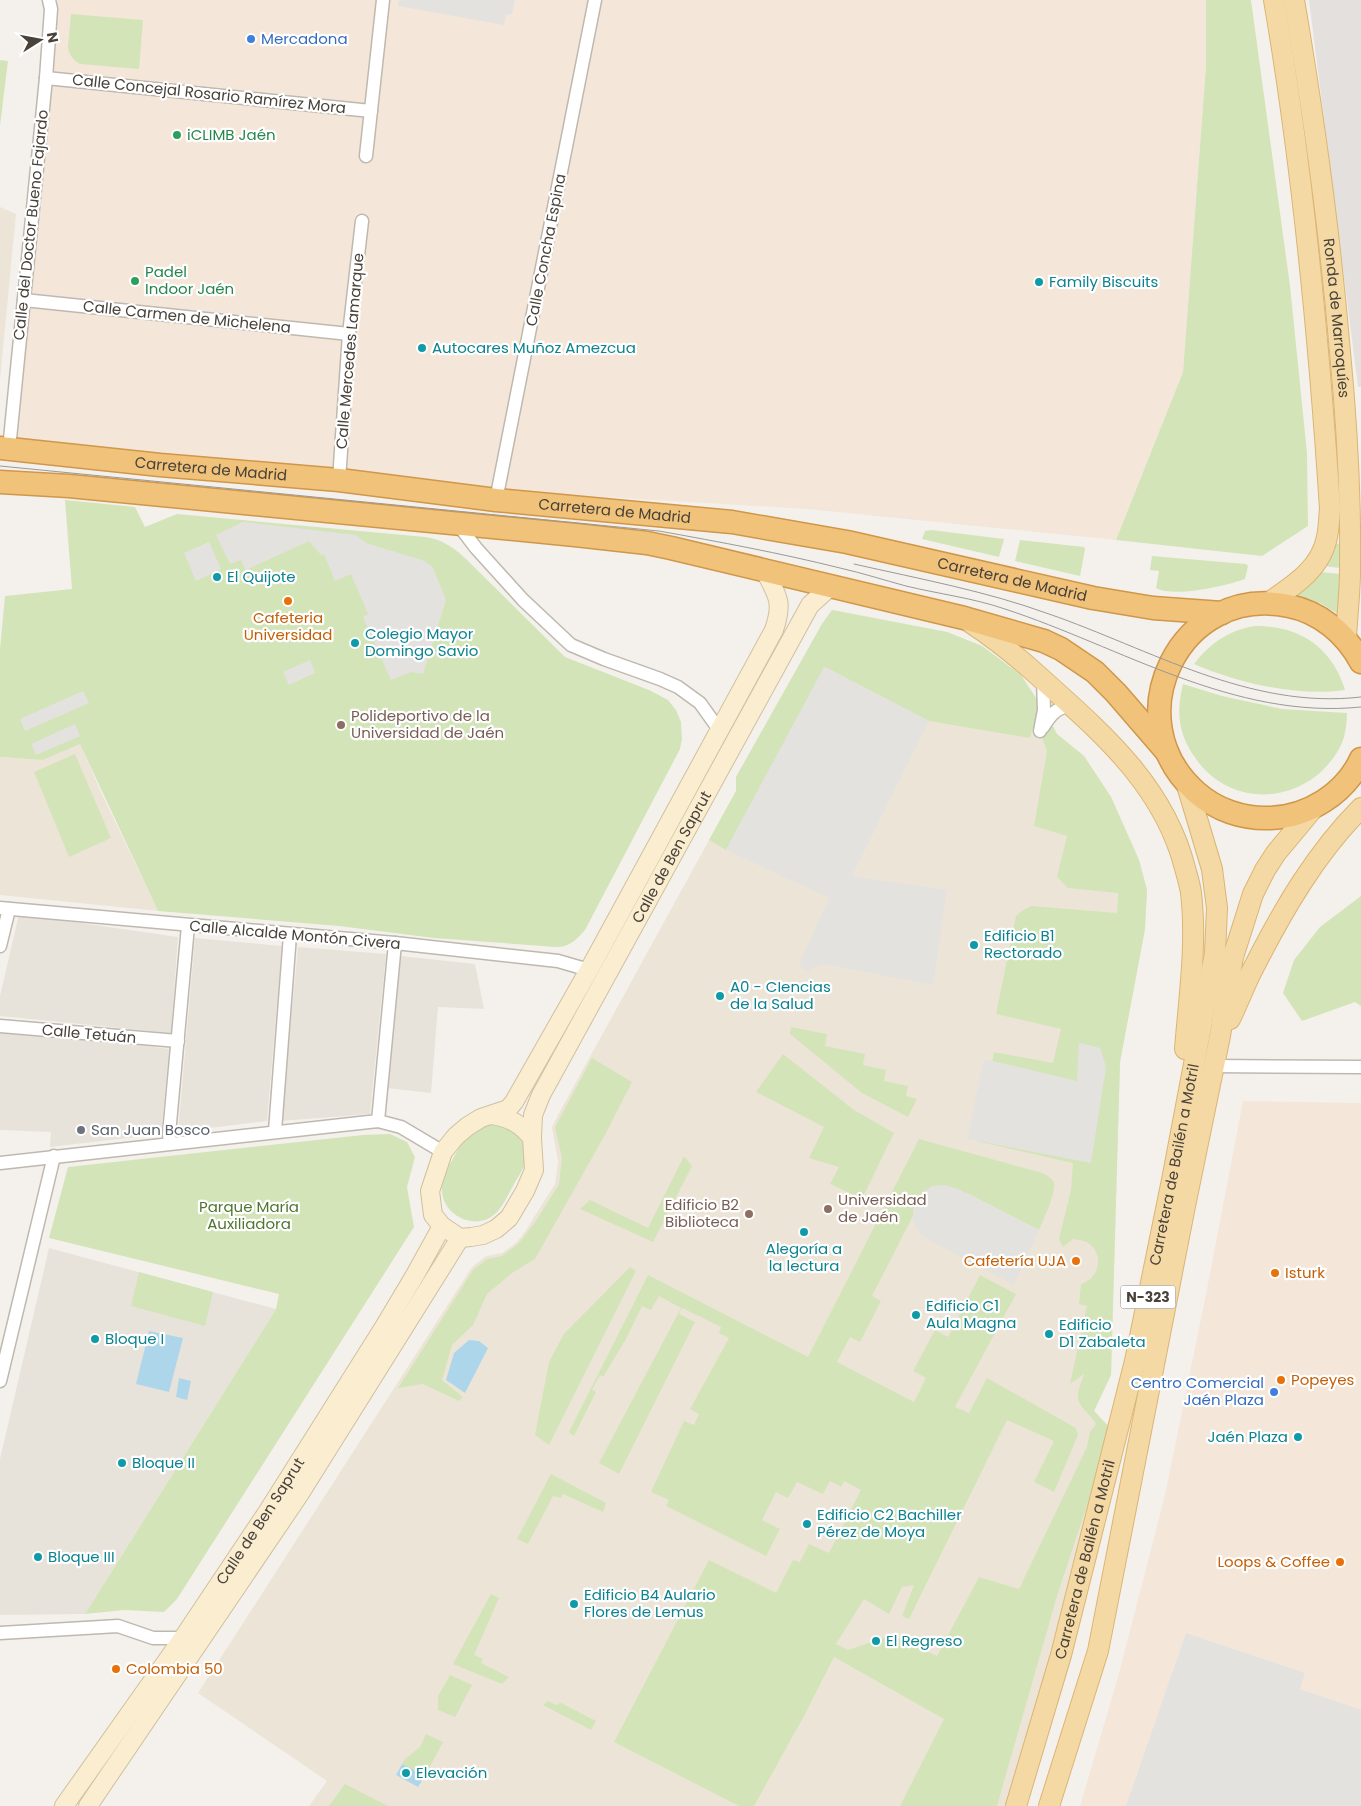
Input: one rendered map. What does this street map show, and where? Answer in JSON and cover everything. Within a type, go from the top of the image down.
[{"type":"highway","name":"Carretera de Madrid","points":[[4,449],[160,465],[338,480],[496,500],[732,522],[847,542],[1093,598],[1153,608],[1222,612]]},
{"type":"highway","name":"Carretera de Madrid","points":[[0,482],[69,486],[647,543],[764,569],[964,618],[1044,641],[1061,649],[1095,672],[1116,693],[1167,752]]},
{"type":"highway","points":[[1358,767],[1334,794],[1316,805],[1290,815],[1271,818],[1252,817],[1234,813],[1216,806],[1186,782],[1167,752],[1161,733],[1159,712],[1162,686],[1166,672],[1174,655],[1187,638],[1203,623],[1222,612],[1249,604],[1268,603],[1306,611],[1329,624],[1352,642],[1361,662]]},
{"type":"main road","name":"Ronda de Marroquíes","points":[[1268,603],[1302,580],[1323,551],[1330,509],[1315,311],[1306,224],[1274,0]]},
{"type":"main road","name":"Ronda de Marroquíes","points":[[1294,0],[1311,100],[1336,296],[1350,497],[1352,642]]},
{"type":"main road","points":[[964,618],[997,641],[1072,705],[1118,750],[1163,810],[1180,848],[1191,892],[1193,930],[1183,1076],[1186,1106]]},
{"type":"main road","name":"Carretera de Bailén a Motril","points":[[1016,1806],[1061,1655],[1134,1360],[1215,953],[1217,908],[1212,869],[1186,782]]},
{"type":"main road","name":"Carretera de Bailén a Motril","points":[[1049,1806],[1098,1651],[1234,957],[1253,894],[1276,853],[1316,805]]},
{"type":"main road","points":[[1220,1036],[1273,930],[1300,886],[1320,856],[1361,808]]},
{"type":"street","name":"Calle del Doctor Bueno Fajardo","points":[[4,449],[24,300],[46,78],[51,9],[49,0]]},
{"type":"street","points":[[366,156],[383,0]]},
{"type":"street","name":"Calle Concha Espina","points":[[496,500],[595,0]]},
{"type":"street","name":"Calle Concejal Rosario Ramírez Mora","points":[[46,78],[371,111]]},
{"type":"street","name":"Calle Mercedes Lamarque","points":[[338,480],[349,334],[362,221]]},
{"type":"street","name":"Calle Carmen de Michelena","points":[[24,300],[349,334]]},
{"type":"street","points":[[1350,497],[1361,518]]},
{"type":"street","points":[[456,523],[523,600],[571,645],[678,687],[700,703],[720,731]]},
{"type":"street","name":"Calle de Ben Saprut","points":[[492,1115],[508,1109],[514,1102],[589,970],[774,630],[779,615],[778,598],[764,569]]},
{"type":"street","name":"Calle de Ben Saprut","points":[[532,1138],[533,1115],[541,1095],[810,605],[831,586]]},
{"type":"street","points":[[1043,680],[1044,710],[1040,732],[1049,717],[1060,708],[1072,705]]},
{"type":"street","points":[[0,946],[5,909]]},
{"type":"street","name":"Calle Alcalde Montón Civera","points":[[5,909],[395,944],[558,961],[589,970]]},
{"type":"street","points":[[170,1143],[169,1134],[188,926]]},
{"type":"street","points":[[275,1131],[290,935]]},
{"type":"street","points":[[378,1120],[395,944]]},
{"type":"street","name":"Calle Tetuán","points":[[0,1026],[178,1042]]},
{"type":"street","points":[[1213,1066],[1361,1067]]},
{"type":"street","points":[[492,1115],[505,1117],[517,1123],[532,1138],[534,1170],[525,1191],[508,1218],[496,1229],[482,1235],[460,1238],[442,1226],[433,1215],[430,1191],[443,1152],[456,1136],[481,1118],[492,1115]]},
{"type":"street","points":[[0,1163],[378,1120],[400,1127],[443,1152]]},
{"type":"street","points":[[0,1381],[54,1156]]},
{"type":"street","name":"Calle de Ben Saprut","points":[[64,1806],[183,1638],[268,1512],[384,1327],[442,1226]]},
{"type":"street","name":"Calle de Ben Saprut","points":[[88,1806],[298,1495],[460,1238]]},
{"type":"street","points":[[0,1633],[118,1626],[153,1638],[183,1638]]},
{"type":"shaded area","points":[[58,0],[1207,0],[1206,66],[1183,372],[1116,540],[807,509],[436,487],[16,438]]},
{"type":"shaded area","points":[[399,0],[515,0],[512,14],[506,15],[504,25],[398,6]]},
{"type":"shaded area","points":[[1309,0],[1361,0],[1361,387],[1358,387]]},
{"type":"shaded area","points":[[0,207],[16,214],[0,380]]},
{"type":"shaded area","points":[[243,522],[356,535],[366,543],[422,560],[432,566],[446,600],[423,674],[411,672],[391,680],[363,617],[368,614],[351,574],[335,581],[324,554],[321,555],[309,541],[246,570],[241,560],[230,564],[216,535]]},
{"type":"shaded area","points":[[209,542],[221,569],[196,581],[184,553]]},
{"type":"shaded area","name":"Universidad de Jaén","points":[[832,610],[947,632],[982,646],[1021,675],[1057,734],[1084,756],[1111,797],[1139,860],[1147,890],[1145,929],[1120,1062],[1111,1375],[1094,1411],[1112,1430],[1016,1778],[1006,1806],[309,1806],[327,1781],[198,1693],[472,1267],[486,1256],[502,1253],[516,1243],[555,1184],[558,1162],[552,1127],[736,791],[736,777],[822,624]]},
{"type":"shaded area","points":[[310,660],[315,673],[289,685],[283,672]]},
{"type":"shaded area","points":[[824,667],[929,721],[852,876],[947,890],[933,985],[823,964],[814,967],[810,972],[804,970],[799,964],[829,898],[726,850]]},
{"type":"shaded area","points":[[83,691],[89,703],[25,731],[20,719]]},
{"type":"shaded area","points":[[75,724],[80,736],[36,755],[31,744]]},
{"type":"shaded area","points":[[80,743],[99,788],[158,911],[0,895],[0,757],[43,760]]},
{"type":"shaded area","points":[[19,914],[178,937],[171,1033],[0,1016],[0,996]]},
{"type":"shaded area","points":[[195,938],[282,946],[267,1121],[178,1132]]},
{"type":"shaded area","points":[[298,947],[386,954],[370,1114],[281,1121]]},
{"type":"shaded area","points":[[401,956],[475,964],[484,1009],[438,1007],[431,1093],[387,1088]]},
{"type":"shaded area","points":[[0,1026],[169,1049],[161,1134],[50,1147],[51,1132],[0,1130]]},
{"type":"shaded area","points":[[1079,1043],[1100,1048],[1106,1067],[1091,1163],[967,1139],[984,1059],[1077,1081]]},
{"type":"shaded area","name":"Centro Comercial Jaén Plaza","points":[[1243,1101],[1361,1103],[1361,1806],[1080,1806],[1118,1677],[1165,1495]]},
{"type":"shaded area","points":[[945,1185],[958,1189],[1039,1230],[1014,1285],[923,1237],[915,1225],[913,1216],[914,1205],[925,1191],[933,1186]]},
{"type":"shaded area","points":[[49,1248],[276,1309],[85,1614],[0,1615],[0,1459]]},
{"type":"shaded area","points":[[1186,1633],[1305,1673],[1300,1689],[1361,1710],[1361,1806],[1126,1806]]},
{"type":"green space","points":[[1206,0],[1251,0],[1290,286],[1307,453],[1308,526],[1262,556],[1116,540],[1183,372],[1206,66]]},
{"type":"green space","points":[[71,14],[143,20],[139,69],[80,64],[75,61],[70,55],[68,47]]},
{"type":"green space","points":[[0,60],[8,61],[0,126]]},
{"type":"green space","name":"Polideportivo de la Universidad de Jaén","points":[[65,500],[135,507],[145,527],[177,514],[425,537],[436,540],[451,547],[465,558],[565,657],[649,690],[668,700],[676,710],[681,722],[682,739],[680,749],[585,930],[576,940],[561,947],[556,947],[434,938],[339,926],[158,911],[80,744],[43,760],[0,757],[0,649],[5,596],[72,589]]},
{"type":"green space","points":[[931,530],[1004,539],[999,557],[922,539],[925,531]]},
{"type":"green space","points":[[1020,540],[1084,547],[1080,576],[1015,561]]},
{"type":"green space","points":[[1335,543],[1341,544],[1340,568],[1323,566]]},
{"type":"green space","points":[[1152,556],[1246,564],[1248,566],[1245,579],[1236,582],[1200,590],[1164,591],[1156,588],[1159,571],[1150,570]]},
{"type":"green space","points":[[1321,572],[1341,574],[1340,615],[1320,603],[1295,595]]},
{"type":"green space","points":[[832,610],[947,632],[982,646],[1021,675],[1057,734],[1084,756],[1111,797],[1139,860],[1147,890],[1145,929],[1120,1062],[1111,1375],[1094,1411],[1112,1430],[1057,1596],[997,1806],[900,1806],[944,1719],[834,1657],[754,1806],[739,1806],[614,1742],[709,1560],[776,1593],[793,1560],[800,1562],[809,1544],[829,1553],[861,1490],[844,1481],[841,1487],[830,1481],[823,1494],[797,1482],[788,1498],[776,1492],[762,1520],[780,1529],[766,1556],[666,1506],[669,1500],[651,1492],[684,1421],[694,1425],[699,1414],[690,1409],[729,1338],[719,1333],[721,1327],[682,1308],[679,1314],[695,1322],[619,1474],[599,1463],[681,1308],[659,1296],[651,1310],[642,1306],[626,1339],[603,1377],[600,1375],[592,1390],[596,1392],[574,1436],[569,1432],[648,1275],[808,1357],[919,1139],[1046,1175],[1054,1183],[1049,1207],[1039,1230],[969,1194],[945,1185],[914,1205],[913,1216],[872,1296],[881,1301],[860,1342],[850,1337],[837,1362],[914,1402],[926,1378],[913,1371],[935,1330],[948,1337],[980,1275],[1016,1294],[955,1407],[969,1413],[987,1378],[1076,1428],[1078,1435],[1054,1492],[1034,1482],[1054,1441],[1007,1420],[909,1619],[902,1616],[914,1585],[902,1587],[889,1614],[864,1599],[836,1644],[848,1650],[893,1635],[937,1656],[979,1577],[1019,1589],[1087,1447],[1090,1432],[1096,1424],[1083,1408],[1078,1398],[1084,1374],[1070,1384],[1087,1306],[1079,1304],[1081,1284],[1092,1277],[1098,1266],[1097,1253],[1086,1242],[1073,1239],[1063,1247],[1059,1239],[1071,1190],[1073,1163],[976,1141],[994,1052],[1053,1063],[1061,1029],[996,1014],[1016,916],[1031,906],[1117,913],[1118,893],[1068,888],[1057,877],[1067,836],[1034,826],[1047,751],[1040,732],[1033,727],[1030,738],[929,721],[825,667],[726,850],[709,840],[736,791],[736,777],[822,624]]},
{"type":"green space","points":[[1254,626],[1285,630],[1299,634],[1312,642],[1332,662],[1345,690],[1307,692],[1268,687],[1229,677],[1194,664],[1206,650],[1220,639],[1236,631]]},
{"type":"green space","points":[[1183,684],[1222,696],[1282,709],[1347,713],[1343,741],[1325,767],[1309,781],[1290,790],[1270,794],[1249,793],[1230,787],[1211,776],[1196,759],[1185,741],[1179,714]]},
{"type":"green space","points":[[75,754],[111,838],[69,857],[34,772]]},
{"type":"green space","points":[[1361,896],[1361,1006],[1355,1002],[1302,1021],[1283,993],[1294,960],[1320,927]]},
{"type":"green space","points":[[791,1027],[827,1034],[825,1046],[865,1054],[863,1065],[886,1070],[884,1081],[908,1086],[906,1096],[917,1099],[908,1117],[862,1093],[790,1034]]},
{"type":"green space","points":[[783,1054],[854,1110],[894,1133],[862,1199],[830,1184],[839,1167],[809,1158],[824,1127],[756,1092]]},
{"type":"green space","points":[[592,1058],[632,1082],[606,1133],[535,1259],[512,1273],[487,1294],[473,1325],[452,1345],[442,1380],[463,1397],[459,1401],[423,1384],[398,1388],[473,1270],[487,1259],[502,1256],[519,1243],[536,1221],[559,1184],[562,1158],[555,1127]]},
{"type":"green space","points":[[489,1123],[508,1126],[517,1133],[525,1149],[524,1166],[497,1212],[480,1221],[468,1221],[457,1216],[446,1204],[442,1191],[443,1176],[469,1133]]},
{"type":"green space","name":"Parque María Auxiliadora","points":[[390,1134],[407,1142],[415,1157],[407,1187],[414,1227],[177,1599],[164,1612],[124,1610],[85,1614],[276,1309],[279,1294],[49,1238],[68,1167],[363,1135]]},
{"type":"green space","points":[[684,1156],[692,1166],[653,1242],[580,1209],[590,1200],[648,1228]]},
{"type":"green space","points":[[630,1267],[636,1271],[549,1445],[535,1435],[549,1362],[564,1334]]},
{"type":"green space","points":[[139,1272],[213,1292],[205,1326],[131,1306]]},
{"type":"green space","points":[[551,1474],[606,1503],[603,1512],[563,1494],[561,1498],[553,1496],[528,1544],[517,1539]]},
{"type":"green space","points":[[491,1594],[499,1598],[474,1655],[483,1659],[481,1663],[509,1677],[502,1684],[453,1664]]},
{"type":"green space","points":[[450,1675],[472,1685],[455,1717],[438,1710],[438,1696]]},
{"type":"green space","points":[[548,1701],[556,1705],[561,1703],[596,1721],[591,1730],[543,1705]]},
{"type":"green space","points":[[426,1734],[443,1742],[425,1776],[402,1764],[405,1759],[420,1747]]},
{"type":"green space","points":[[345,1784],[388,1806],[329,1806]]},
{"type":"water","points":[[149,1331],[183,1338],[169,1392],[136,1384]]},
{"type":"water","points":[[469,1340],[479,1341],[488,1348],[465,1393],[446,1380],[454,1353]]},
{"type":"water","points":[[179,1378],[191,1381],[187,1400],[176,1397]]},
{"type":"water","points":[[402,1764],[425,1776],[418,1787],[396,1775]]},
{"type":"tram line","points":[[0,466],[659,531],[795,557],[906,586],[993,605],[1179,677],[1223,692],[1268,703],[1314,708],[1361,707]]},
{"type":"tram line","points":[[854,564],[953,586],[1025,606],[1087,628],[1201,674],[1240,686],[1320,699],[1361,697]]},
{"type":"place","name":"Mercadona","points":[[251,39]]},
{"type":"place","name":"iCLIMB Jaén","points":[[177,135]]},
{"type":"place","name":"Padel Indoor Jaén","points":[[135,281]]},
{"type":"place","name":"Family Biscuits","points":[[1039,282]]},
{"type":"place","name":"Autocares Muñoz Amezcua","points":[[422,348]]},
{"type":"place","name":"El Quijote","points":[[217,577]]},
{"type":"place","name":"Cafeteria Universidad","points":[[288,601]]},
{"type":"place","name":"Colegio Mayor Domingo Savio","points":[[355,643]]},
{"type":"place","name":"Polideportivo de la Universidad de Jaén","points":[[341,725]]},
{"type":"place","name":"Edificio B1 Rectorado","points":[[974,945]]},
{"type":"place","name":"A0 - CIencias de la Salud","points":[[720,996]]},
{"type":"place","name":"San Juan Bosco","points":[[81,1130]]},
{"type":"place","name":"Universidad de Jaén","points":[[828,1209]]},
{"type":"place","name":"Edificio B2 Biblioteca","points":[[749,1214]]},
{"type":"place","name":"Alegoría a la lectura","points":[[804,1232]]},
{"type":"place","name":"Cafetería UJA","points":[[1076,1261]]},
{"type":"place","name":"Isturk","points":[[1275,1273]]},
{"type":"place","name":"Edificio C1 Aula Magna","points":[[916,1315]]},
{"type":"place","name":"Edificio D1 Zabaleta","points":[[1049,1334]]},
{"type":"place","name":"Bloque I","points":[[95,1339]]},
{"type":"place","name":"Popeyes","points":[[1281,1380]]},
{"type":"place","name":"Centro Comercial Jaén Plaza","points":[[1274,1392]]},
{"type":"place","name":"Jaén Plaza","points":[[1298,1437]]},
{"type":"place","name":"Bloque II","points":[[122,1463]]},
{"type":"place","name":"Edificio C2 Bachiller Pérez de Moya","points":[[807,1524]]},
{"type":"place","name":"Bloque III","points":[[38,1557]]},
{"type":"place","name":"Loops & Coffee","points":[[1340,1562]]},
{"type":"place","name":"Edificio B4 Aulario Flores de Lemus","points":[[574,1604]]},
{"type":"place","name":"El Regreso","points":[[876,1641]]},
{"type":"place","name":"Colombia 50","points":[[116,1669]]},
{"type":"place","name":"Elevación","points":[[406,1773]]}]
